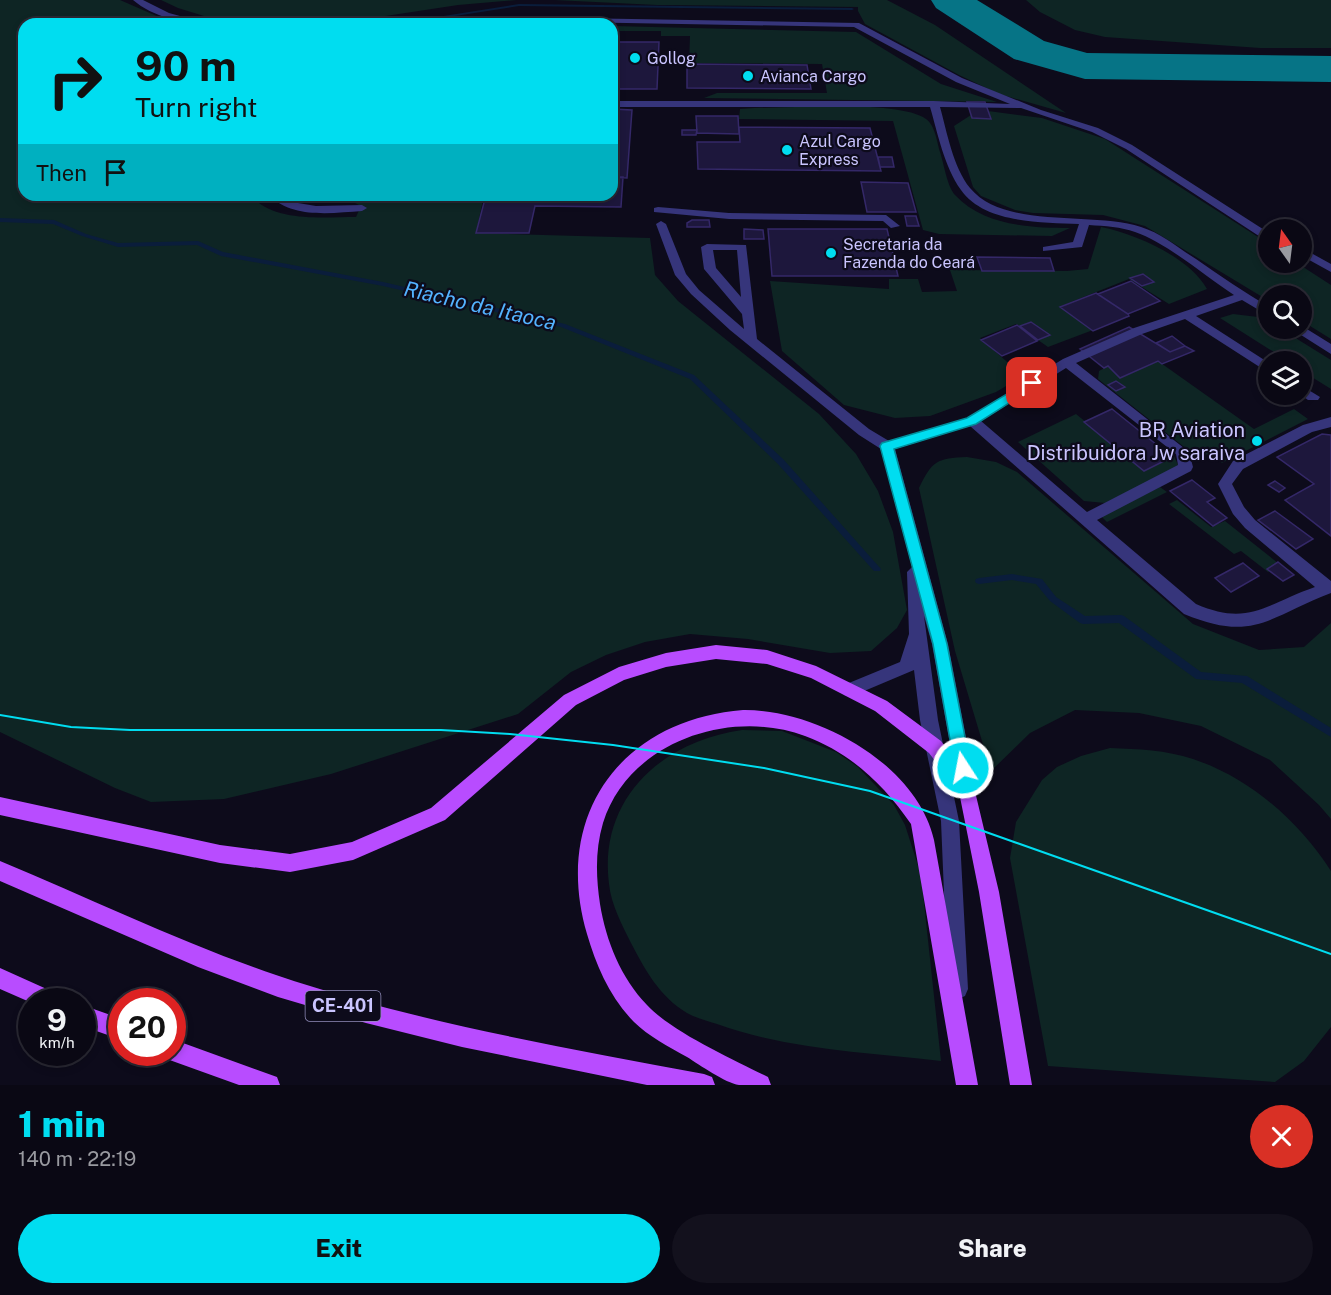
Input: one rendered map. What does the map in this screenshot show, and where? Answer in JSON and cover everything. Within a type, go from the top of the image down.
[{"type":"main road","points":[[0,806],[220,854],[290,863],[353,851],[438,814],[570,700],[619,674],[666,660],[716,652],[767,657],[816,673],[881,706],[935,747],[967,789],[989,892],[1021,1085]]},
{"type":"main road","points":[[760,1085],[690,1048],[643,1016],[624,993],[608,965],[586,886],[586,855],[595,819],[610,785],[644,751],[675,732],[716,721],[756,717],[796,725],[829,737],[868,760],[894,785],[920,820],[960,1035],[967,1085]]},
{"type":"main road","name":"CE-401","points":[[0,871],[217,964],[319,999],[467,1038],[704,1085]]},
{"type":"main road","points":[[0,978],[22,988]]},
{"type":"main road","points":[[186,1057],[233,1079],[269,1085]]},
{"type":"lane","points":[[136,0],[166,15],[179,18]]},
{"type":"lane","points":[[618,20],[856,26],[959,80],[1038,112],[1095,130],[1129,147],[1258,231]]},
{"type":"lane","points":[[618,104],[1012,106],[1089,122],[1113,132],[1258,223]]},
{"type":"lane","points":[[934,104],[959,176],[966,190],[976,199],[1008,213],[1039,219],[1085,221],[1137,229],[1158,238],[1258,305]]},
{"type":"lane","points":[[282,201],[313,210],[362,208]]},
{"type":"lane","points":[[658,210],[729,216],[886,218],[895,226]]},
{"type":"lane","points":[[1047,249],[1058,250],[1078,245],[1085,221]]},
{"type":"lane","points":[[661,224],[681,275],[695,292],[751,341],[864,432],[887,446],[940,644],[967,789]]},
{"type":"lane","points":[[749,314],[710,269],[707,247],[742,247],[749,314],[751,341]]},
{"type":"lane","points":[[1312,257],[1331,269]]},
{"type":"lane","points":[[1312,265],[1331,277]]},
{"type":"lane","points":[[887,446],[972,421],[1067,362],[1138,331],[1243,296]]},
{"type":"lane","points":[[1187,315],[1258,362]]},
{"type":"lane","points":[[1312,338],[1331,350]]},
{"type":"lane","points":[[1067,362],[1182,452],[1186,467],[1086,519]]},
{"type":"lane","points":[[972,421],[1190,609],[1204,616],[1229,622],[1260,619],[1329,587],[1250,524],[1238,510],[1225,484],[1238,465],[1308,428],[1331,422]]},
{"type":"lane","points":[[915,545],[917,632],[935,747],[950,821],[960,1035]]},
{"type":"lane","points":[[850,690],[907,667],[917,632]]},
{"type":"green space","points":[[0,0],[120,0],[161,18],[18,18],[18,201],[257,201],[272,210],[286,214],[329,218],[356,217],[361,206],[351,201],[483,201],[476,233],[650,238],[655,275],[678,301],[819,414],[856,454],[878,491],[893,532],[907,610],[897,628],[871,651],[830,653],[748,639],[690,634],[645,642],[606,655],[571,672],[518,714],[331,774],[224,799],[151,802],[115,788],[0,732]]},
{"type":"green space","points":[[161,0],[517,0],[458,5],[372,18],[210,18]]},
{"type":"green space","points":[[554,0],[887,0],[935,25],[1066,113],[999,94],[959,75],[865,24],[858,7],[657,5]]},
{"type":"green space","points":[[1026,0],[1331,0],[1331,48],[1260,48],[1105,37],[1075,30],[1040,12]]},
{"type":"green space","points":[[618,26],[856,32],[941,84],[997,102],[704,98],[717,93],[827,93],[822,64],[689,63],[690,36],[661,36],[661,31],[618,31]]},
{"type":"green space","points":[[870,107],[913,113],[926,119],[932,125],[950,186],[955,195],[967,205],[994,219],[1009,223],[1070,228],[1052,236],[939,234],[923,230],[893,121],[739,119],[740,109]]},
{"type":"green space","points":[[988,111],[1042,118],[1105,139],[1258,237],[1258,273],[1312,273],[1331,285],[1331,339],[1312,327],[1312,285],[1258,285],[1258,294],[1145,226],[1103,215],[1033,213],[1015,210],[981,196],[973,187],[954,126],[971,115],[972,118],[990,119]]},
{"type":"green space","points":[[1101,227],[1145,241],[1175,257],[1199,277],[1207,289],[1169,304],[1129,279],[1061,306],[1093,330],[1048,347],[1038,340],[1049,335],[1031,322],[1020,326],[1016,324],[980,338],[1023,376],[996,392],[930,416],[895,418],[844,405],[782,351],[770,281],[889,289],[889,279],[918,279],[922,292],[957,291],[950,270],[1067,271],[1088,269]]},
{"type":"green space","points":[[1233,314],[1258,317],[1258,339],[1297,339],[1331,360],[1331,389],[1312,377],[1312,351],[1272,351],[1220,318]]},
{"type":"green space","points":[[1158,361],[1254,429],[1294,409],[1308,419],[1222,463],[1212,456],[1188,450],[1098,379],[1099,371],[1108,366],[1121,378]]},
{"type":"green space","points":[[1076,414],[1145,470],[1174,456],[1179,467],[1105,503],[1084,501],[1018,442]]},
{"type":"green space","points":[[967,457],[996,462],[1017,472],[1193,624],[1259,650],[1304,647],[1331,623],[1331,819],[1270,760],[1201,726],[1139,713],[1075,710],[1030,733],[991,771],[955,651],[919,488],[928,472],[937,463],[949,458]]},
{"type":"green space","points":[[1160,487],[1167,492],[1107,522],[1101,516]]},
{"type":"green space","points":[[1177,500],[1211,527],[1225,521],[1293,575],[1276,567],[1268,572],[1241,551],[1234,554],[1169,504]]},
{"type":"green space","points":[[742,730],[782,731],[836,752],[858,767],[894,805],[905,825],[921,875],[941,1061],[800,1045],[744,1033],[705,1021],[677,1007],[661,991],[642,963],[614,907],[610,892],[608,853],[614,825],[625,800],[642,779],[662,761],[686,747],[713,736]]},
{"type":"green space","points":[[1110,748],[1152,750],[1183,756],[1234,777],[1271,803],[1288,819],[1304,835],[1331,871],[1331,1027],[1304,1061],[1275,1082],[1048,1066],[1010,858],[1016,822],[1042,780],[1057,767],[1081,756]]},
{"type":"building","name":"Gollog","points":[[618,42],[659,42],[657,89],[618,89]]},
{"type":"building","name":"Avianca Cargo","points":[[687,64],[807,65],[811,89],[687,88]]},
{"type":"building","points":[[967,102],[985,102],[991,119],[972,118]]},
{"type":"building","points":[[618,109],[632,110],[627,178],[618,177]]},
{"type":"building","points":[[696,116],[738,116],[739,134],[697,133]]},
{"type":"building","name":"Azul Cargo Express","points":[[739,127],[870,128],[881,171],[698,169],[697,142],[740,142]]},
{"type":"building","points":[[682,130],[697,130],[696,135],[682,135]]},
{"type":"building","points":[[878,157],[892,157],[894,167],[880,167]]},
{"type":"building","points":[[618,177],[623,177],[621,207],[535,206],[529,233],[476,233],[484,201],[618,201]]},
{"type":"building","points":[[861,182],[908,183],[916,212],[867,212]]},
{"type":"building","points":[[905,216],[916,216],[919,226],[907,226]]},
{"type":"building","points":[[692,220],[709,220],[710,227],[687,227],[687,223]]},
{"type":"building","points":[[744,229],[763,230],[764,239],[744,239]]},
{"type":"building","name":"Secretaria da Fazenda do Ceará","points":[[768,229],[887,229],[898,276],[772,276]]},
{"type":"building","points":[[977,257],[1050,258],[1054,271],[982,271]]},
{"type":"building","points":[[1143,274],[1154,282],[1142,286],[1130,278]]},
{"type":"building","points":[[1131,281],[1160,301],[1128,314],[1098,294]]},
{"type":"building","points":[[1096,293],[1129,316],[1093,331],[1060,307]]},
{"type":"building","points":[[1031,322],[1050,335],[1038,340],[1020,326]]},
{"type":"building","points":[[1017,325],[1037,341],[1002,356],[981,340]]},
{"type":"building","points":[[1129,327],[1170,352],[1185,346],[1194,351],[1162,364],[1158,361],[1120,378],[1108,366],[1104,368],[1080,349]]},
{"type":"building","points":[[1172,336],[1185,346],[1170,352],[1156,343]]},
{"type":"building","points":[[1116,381],[1125,387],[1116,391],[1108,385]]},
{"type":"building","points":[[1112,409],[1172,457],[1144,471],[1084,422]]},
{"type":"building","points":[[1322,434],[1331,435],[1331,536],[1285,500],[1314,484],[1277,457]]},
{"type":"building","points":[[1192,480],[1215,498],[1207,502],[1227,518],[1213,526],[1170,491]]},
{"type":"building","points":[[1275,481],[1285,488],[1279,492],[1268,485]]},
{"type":"building","points":[[1275,511],[1313,539],[1296,549],[1258,520]]},
{"type":"building","points":[[1278,562],[1294,575],[1283,581],[1267,569]]},
{"type":"building","points":[[1243,563],[1259,576],[1231,592],[1215,578]]},
{"type":"waterway","points":[[434,18],[519,5],[852,9]]},
{"type":"waterway","name":"Riacho da Itaoca","points":[[0,220],[54,222],[84,235],[118,245],[198,243],[221,254],[383,284],[563,325],[692,377],[781,462],[877,569]]},
{"type":"waterway","name":"Riacho da Itaoca","points":[[979,581],[1012,577],[1039,581],[1053,599],[1083,620],[1121,619],[1199,676],[1244,679],[1331,733]]},
{"type":"taxiway","points":[[950,0],[1029,50],[1085,66],[1331,69]]},
{"type":"tram line","points":[[0,715],[71,727],[130,730],[441,730],[510,734],[613,745],[764,768],[870,791],[1331,954]]},
{"type":"place","name":"Gollog","points":[[635,58]]},
{"type":"place","name":"Avianca Cargo","points":[[748,76]]},
{"type":"place","name":"Azul Cargo Express","points":[[787,150]]},
{"type":"place","name":"Secretaria da Fazenda do Ceará","points":[[831,253]]},
{"type":"place","name":"BR Aviation Distribuidora Jw saraiva","points":[[1257,441]]},
{"type":"route","points":[[963,768],[940,644],[887,446],[972,421],[1032,383]]}]
